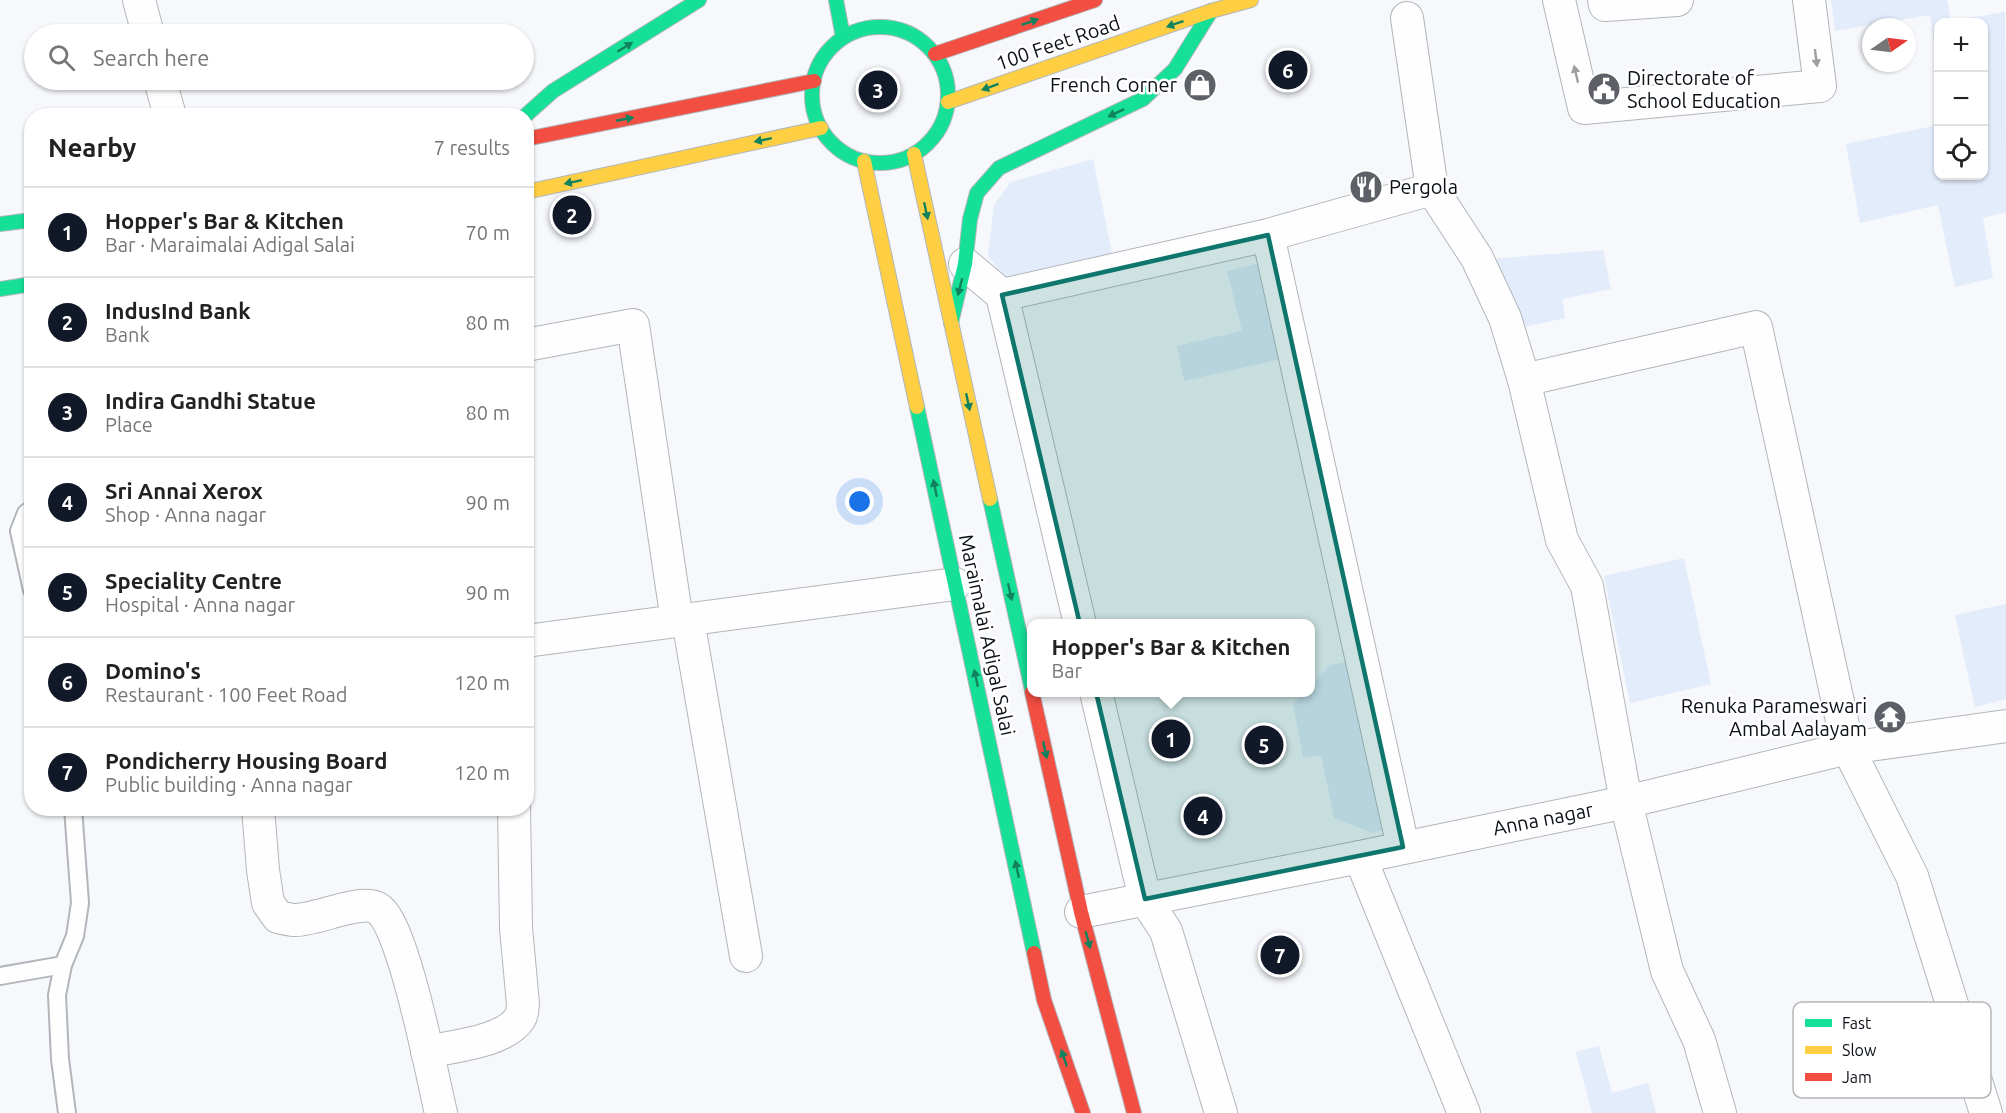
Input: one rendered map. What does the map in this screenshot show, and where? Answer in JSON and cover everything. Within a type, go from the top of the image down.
[{"type":"main road","points":[[534,108],[553,91],[699,0]]},
{"type":"main road","points":[[836,0],[843,37]]},
{"type":"main road","name":"100 Feet Road","points":[[935,54],[1095,0]]},
{"type":"main road","name":"100 Feet Road","points":[[948,102],[1211,11],[1251,0]]},
{"type":"main road","points":[[951,323],[965,264],[970,219],[977,193],[999,168],[1143,99],[1175,69],[1211,11]]},
{"type":"main road","points":[[889,23],[922,41],[935,54],[943,69],[948,102],[937,132],[927,145],[914,154],[898,161],[881,164],[864,161],[846,154],[831,143],[820,128],[814,113],[812,97],[814,81],[820,64],[830,49],[843,37],[858,30],[889,23]]},
{"type":"main road","points":[[534,137],[814,81]]},
{"type":"main road","points":[[534,190],[820,128]]},
{"type":"main road","name":"Maraimalai Adigal Salai","points":[[914,154],[1027,668]]},
{"type":"main road","name":"Maraimalai Adigal Salai","points":[[864,161],[1008,822],[1044,1000],[1083,1113]]},
{"type":"main road","points":[[0,225],[24,221]]},
{"type":"main road","points":[[0,289],[24,285]]},
{"type":"main road","name":"Maraimalai Adigal Salai","points":[[1033,697],[1081,912],[1134,1113]]},
{"type":"street","points":[[139,0],[145,24]]},
{"type":"street","points":[[1559,0],[1584,108],[1820,86],[1809,0]]},
{"type":"street","points":[[1604,0],[1605,5],[1677,0]]},
{"type":"street","points":[[1407,18],[1432,189],[1477,258],[1505,318],[1524,380],[1562,540],[1587,586],[1626,802],[1667,971],[1699,1040],[1720,1113]]},
{"type":"street","points":[[163,90],[168,108]]},
{"type":"street","points":[[1002,295],[1268,235],[1432,189]]},
{"type":"street","points":[[1268,235],[1402,847]]},
{"type":"street","points":[[965,264],[1002,295],[1079,619]]},
{"type":"street","points":[[534,344],[633,325],[682,621],[746,956]]},
{"type":"street","points":[[1524,380],[1755,327],[1848,748],[1912,876],[1951,1002]]},
{"type":"street","points":[[534,640],[956,584]]},
{"type":"street","points":[[1097,697],[1145,898],[1166,931],[1221,1113]]},
{"type":"street","name":"Anna nagar","points":[[1081,912],[1626,802],[1848,748],[2005,730]]},
{"type":"street","points":[[259,816],[268,903],[278,917],[296,920],[361,906],[377,908],[389,919],[409,977],[441,1113]]},
{"type":"street","points":[[427,1052],[493,1037],[512,1028],[522,1016],[523,1004],[516,928],[514,816]]},
{"type":"street","points":[[1360,857],[1464,1113]]},
{"type":"street","points":[[1981,1098],[1986,1113]]},
{"type":"lane","points":[[24,518],[19,531],[24,554]]},
{"type":"lane","points":[[67,1113],[60,1059],[57,995],[63,965],[75,936],[80,903],[74,816]]},
{"type":"lane","points":[[0,976],[63,965]]},
{"type":"highlighted area","points":[[1268,235],[1403,847],[1145,899],[1002,295]]},
{"type":"shaded area","points":[[1831,0],[1947,0],[1950,18],[1934,18],[1934,42],[1930,15],[1912,18],[1862,18],[1862,26],[1835,31]]},
{"type":"shaded area","points":[[2005,12],[2006,212],[1983,218],[1993,278],[1955,287],[1938,205],[1860,223],[1846,144],[1934,126],[1934,180],[1988,180],[1988,18],[1969,18]]},
{"type":"shaded area","points":[[1093,159],[1112,253],[1006,279],[988,256],[994,205],[1011,182]]},
{"type":"shaded area","points":[[1603,250],[1611,289],[1562,299],[1565,318],[1520,328],[1490,259]]},
{"type":"shaded area","points":[[1263,262],[1286,358],[1184,381],[1177,346],[1242,331],[1227,271]]},
{"type":"shaded area","points":[[1684,558],[1711,684],[1630,703],[1604,576]]},
{"type":"shaded area","points":[[2006,604],[2006,699],[1975,707],[1955,615]]},
{"type":"shaded area","points":[[1352,661],[1391,828],[1372,833],[1334,818],[1321,755],[1303,758],[1293,704],[1300,697],[1315,697],[1315,682],[1330,665]]},
{"type":"shaded area","points":[[1599,1046],[1612,1093],[1648,1083],[1656,1113],[1592,1113],[1576,1052]]},
{"type":"traffic: fast","points":[[534,108],[553,91],[699,0]]},
{"type":"traffic: fast","points":[[836,0],[843,37]]},
{"type":"traffic: fast","points":[[951,323],[965,264],[970,219],[977,193],[999,168],[1143,99],[1175,69],[1211,11]]},
{"type":"traffic: fast","points":[[880,27],[906,32],[928,47],[943,69],[948,95],[943,121],[928,143],[906,158],[880,163],[854,158],[832,143],[817,121],[812,95],[817,69],[832,47],[854,32],[880,27]]},
{"type":"traffic: fast","points":[[0,224],[24,221]]},
{"type":"traffic: fast","points":[[0,289],[24,285]]},
{"type":"traffic: fast","points":[[917,407],[1034,953]]},
{"type":"traffic: fast","points":[[990,499],[1027,667]]},
{"type":"traffic: slow","points":[[948,102],[1211,11],[1251,0]]},
{"type":"traffic: slow","points":[[534,190],[821,128]]},
{"type":"traffic: slow","points":[[914,154],[990,499]]},
{"type":"traffic: slow","points":[[864,161],[917,407]]},
{"type":"traffic: jam","points":[[935,54],[1095,0]]},
{"type":"traffic: jam","points":[[534,137],[814,81]]},
{"type":"traffic: jam","points":[[1033,697],[1081,912],[1134,1113]]},
{"type":"traffic: jam","points":[[1034,953],[1044,1000],[1083,1113]]},
{"type":"place","name":"Domino's","points":[[1288,70]]},
{"type":"place","name":"French Corner","points":[[1200,85]]},
{"type":"place","name":"Directorate of School Education","points":[[1604,89]]},
{"type":"place","name":"Indira Gandhi Statue","points":[[878,90]]},
{"type":"place","name":"Pergola","points":[[1366,187]]},
{"type":"place","name":"IndusInd Bank","points":[[572,215]]},
{"type":"place","name":"Renuka Parameswari Ambal Aalayam","points":[[1890,717]]},
{"type":"place","name":"Hopper's Bar & Kitchen","points":[[1171,739]]},
{"type":"place","name":"Speciality Centre","points":[[1264,745]]},
{"type":"place","name":"Sri Annai Xerox","points":[[1203,816]]},
{"type":"place","name":"Pondicherry Housing Board","points":[[1280,955]]}]
